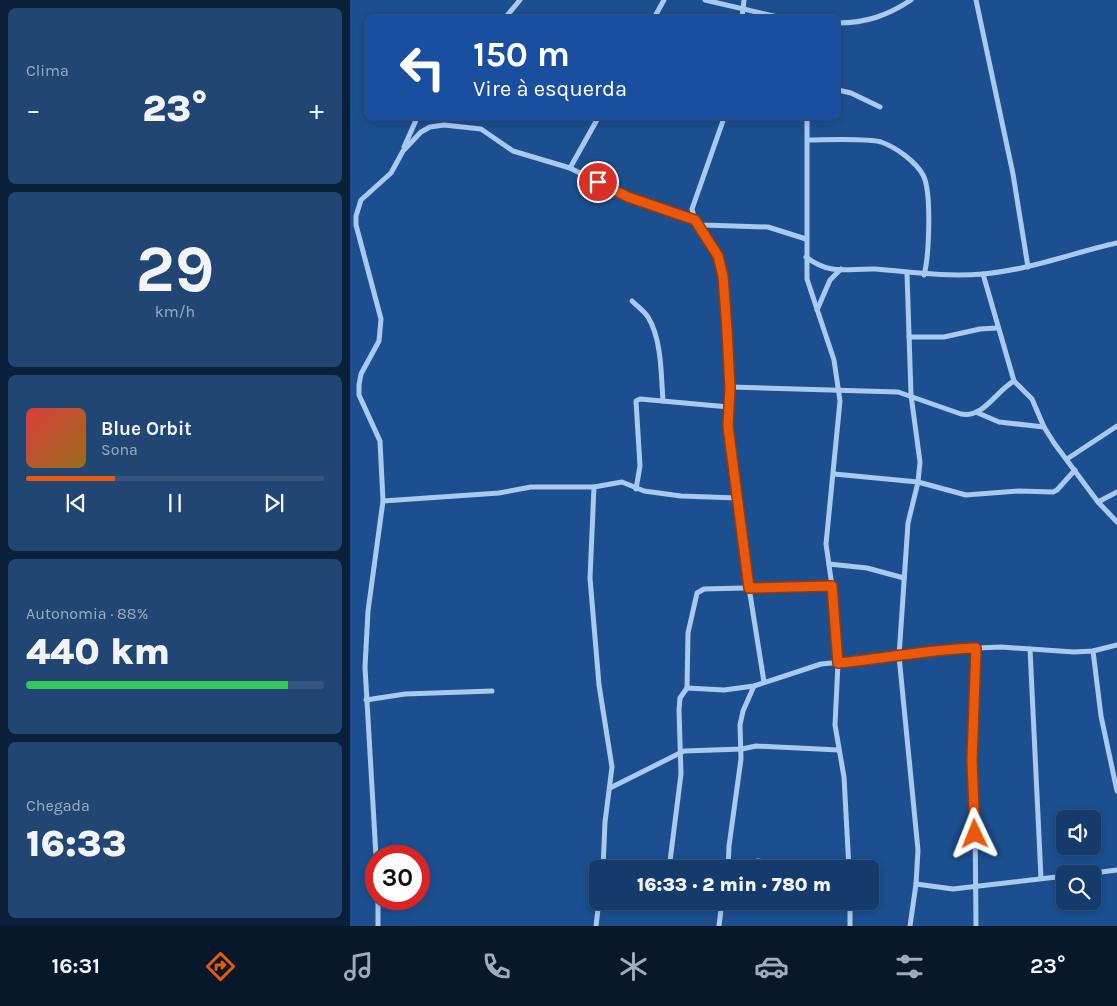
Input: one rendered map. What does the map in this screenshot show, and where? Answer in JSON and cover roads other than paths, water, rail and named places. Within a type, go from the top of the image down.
[{"type":"street","points":[[508,15],[520,0]]},
{"type":"street","points":[[656,15],[664,0]]},
{"type":"street","points":[[705,0],[770,15]]},
{"type":"street","points":[[742,15],[744,0]]},
{"type":"street","points":[[840,23],[858,23],[880,17],[910,0]]},
{"type":"street","points":[[976,0],[1013,174],[1028,267]]},
{"type":"street","points":[[840,90],[850,93],[880,107]]},
{"type":"street","points":[[375,845],[366,700],[368,616],[383,501],[380,441],[359,395],[358,385],[361,374],[379,341],[381,319],[358,234],[356,216],[361,200],[391,173],[416,120]]},
{"type":"street","points":[[570,168],[597,120]]},
{"type":"street","points":[[723,120],[693,206],[695,220],[714,247],[721,266],[730,388],[728,426],[749,588],[764,682]]},
{"type":"street","points":[[808,120],[807,279],[834,360],[840,392],[834,474],[826,544],[832,586],[838,663],[835,725],[844,777],[849,860]]},
{"type":"street","points":[[402,151],[430,127],[468,126],[481,129],[513,151],[570,168],[628,197],[709,226],[768,227],[806,239]]},
{"type":"street","points":[[808,140],[880,141],[893,147],[923,175],[927,187],[928,257],[924,275]]},
{"type":"street","points":[[806,257],[822,268],[924,275],[983,274],[1028,267],[1117,243]]},
{"type":"street","points":[[817,311],[830,280],[841,269]]},
{"type":"street","points":[[907,273],[911,395],[920,462],[918,482],[908,523],[899,656],[918,850],[916,884],[910,926]]},
{"type":"street","points":[[983,274],[997,328],[1014,381],[1032,399],[1044,427],[1098,502],[1117,522]]},
{"type":"street","points":[[632,301],[647,315],[652,325],[658,352],[663,401]]},
{"type":"street","points":[[909,336],[944,337],[980,329],[997,328]]},
{"type":"street","points":[[978,413],[1004,387],[1014,381]]},
{"type":"street","points":[[730,388],[840,392],[886,391],[911,395],[960,414],[978,413],[1000,422],[1044,427]]},
{"type":"street","points":[[636,489],[640,466],[636,401],[663,401],[729,407]]},
{"type":"street","points":[[1067,459],[1117,426]]},
{"type":"street","points":[[834,474],[918,482],[966,495],[1019,491],[1053,492],[1075,470]]},
{"type":"street","points":[[383,501],[499,493],[531,487],[594,487],[622,482],[636,489],[681,496],[737,498]]},
{"type":"street","points":[[594,487],[590,578],[599,685],[612,758],[605,822],[603,860]]},
{"type":"street","points":[[1098,502],[1117,492]]},
{"type":"street","points":[[828,564],[867,568],[904,578]]},
{"type":"street","points":[[670,860],[678,801],[680,752],[678,710],[680,698],[687,688],[688,633],[697,593],[704,589],[832,586]]},
{"type":"street","points":[[687,688],[724,690],[754,686],[821,664],[899,656],[923,650],[976,648],[1074,652],[1093,651],[1117,645]]},
{"type":"street","points":[[976,648],[972,760],[976,926]]},
{"type":"street","points":[[1030,649],[1041,878]]},
{"type":"street","points":[[1093,651],[1101,716],[1117,791]]},
{"type":"street","points":[[730,860],[742,749],[741,718],[754,686]]},
{"type":"street","points":[[366,700],[405,694],[492,691]]},
{"type":"street","points":[[610,788],[680,752],[742,749],[756,746],[839,750]]},
{"type":"street","points":[[1101,872],[1117,870]]},
{"type":"street","points":[[916,884],[953,889],[1056,877]]},
{"type":"street","points":[[378,910],[378,926]]},
{"type":"street","points":[[596,926],[599,910]]},
{"type":"street","points":[[720,926],[721,910]]},
{"type":"street","points":[[850,910],[850,926]]}]
